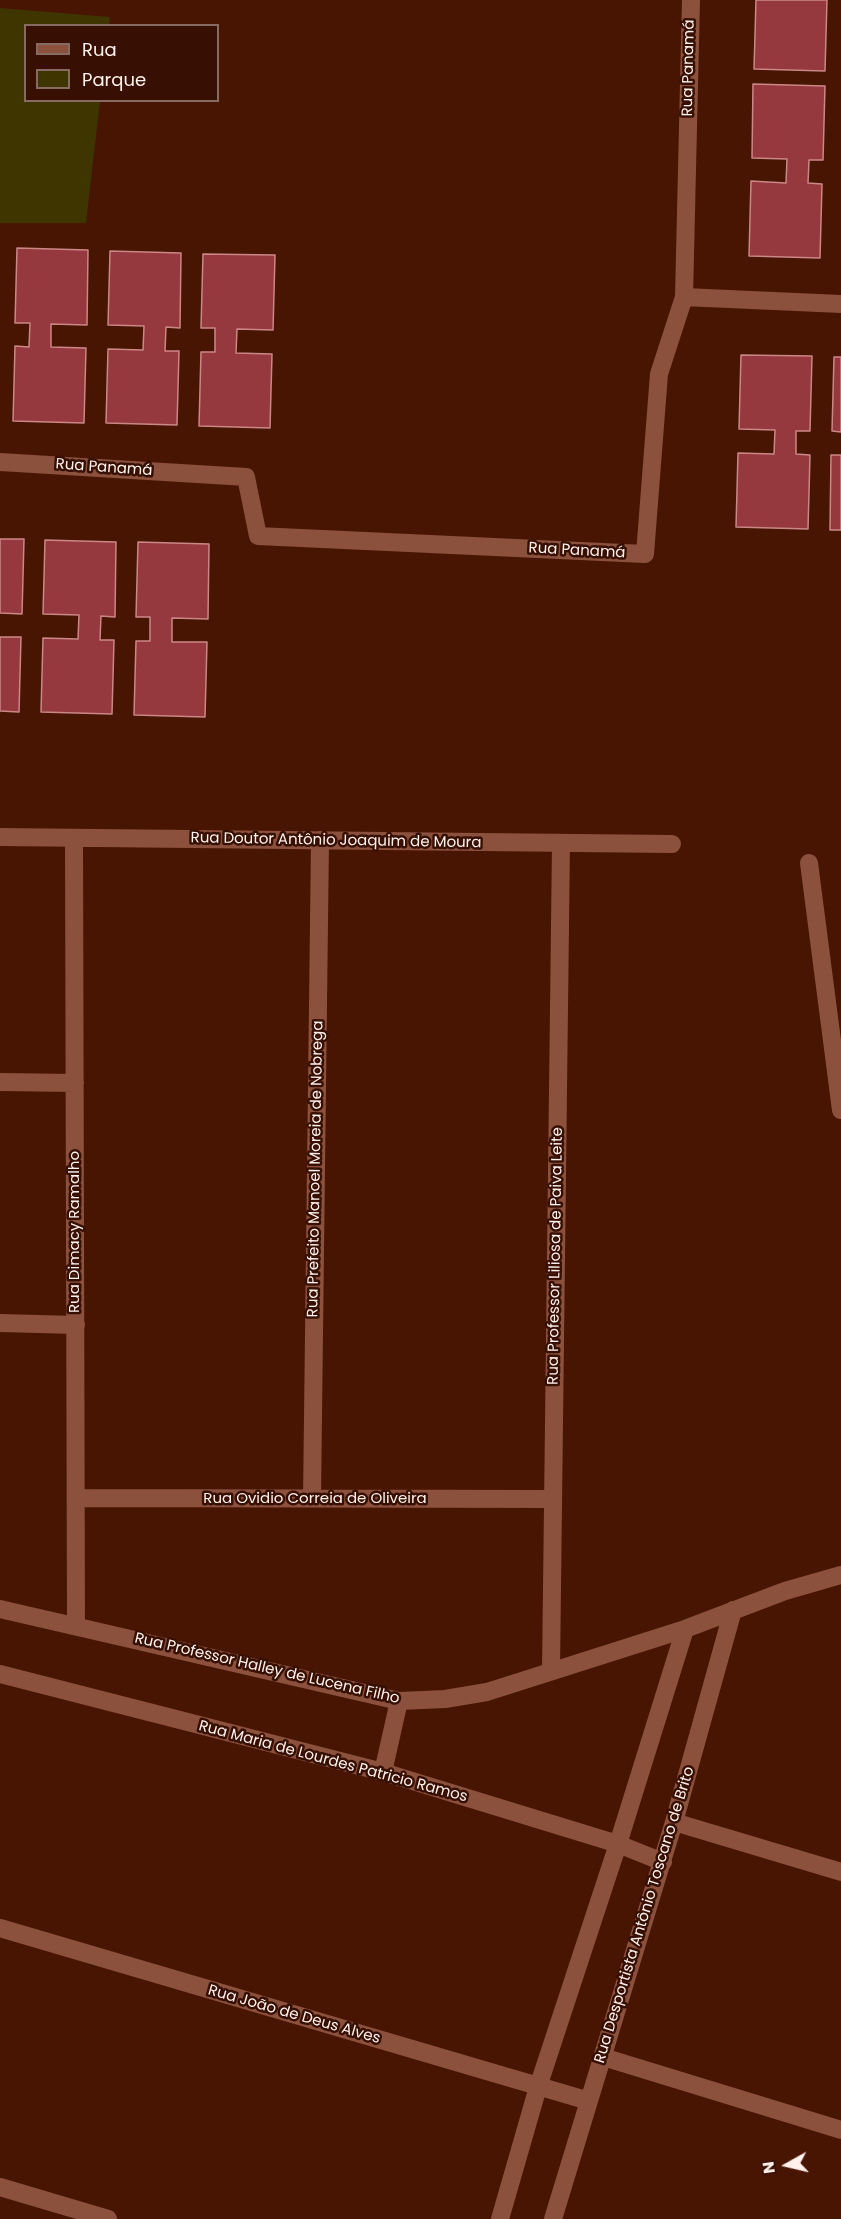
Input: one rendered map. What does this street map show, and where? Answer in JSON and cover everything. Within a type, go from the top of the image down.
[{"type":"street","name":"Rua Panamá","points":[[0,462],[246,477],[258,536],[645,554],[659,374],[684,297],[691,0]]},
{"type":"street","points":[[684,297],[841,304]]},
{"type":"street","name":"Rua Doutor Antônio Joaquim de Moura","points":[[0,837],[672,844]]},
{"type":"street","name":"Rua Dimacy Ramalho","points":[[74,838],[76,1626]]},
{"type":"street","name":"Rua Prefeito Manoel Moreia de Nobrega","points":[[312,1498],[320,840]]},
{"type":"street","name":"Rua Professor Liliosa de Paiva Leite","points":[[551,1670],[561,843]]},
{"type":"street","points":[[809,863],[841,1110]]},
{"type":"street","points":[[0,1082],[75,1083]]},
{"type":"street","points":[[0,1323],[76,1325]]},
{"type":"street","name":"Rua Ovidio Correia de Oliveira","points":[[76,1498],[553,1499]]},
{"type":"street","name":"Rua Professor Halley de Lucena Filho","points":[[0,1608],[399,1701],[445,1699],[487,1692],[685,1629],[785,1591],[841,1575]]},
{"type":"street","name":"Rua Desportista Antônio Toscano de Brito","points":[[553,2219],[675,1822],[733,1610]]},
{"type":"street","points":[[500,2219],[538,2087],[618,1844],[685,1629]]},
{"type":"street","name":"Rua Maria de Lourdes Patricio Ramos","points":[[0,1674],[383,1772],[618,1844],[663,1862]]},
{"type":"street","points":[[383,1772],[399,1701]]},
{"type":"street","points":[[675,1822],[841,1872]]},
{"type":"street","name":"Rua João de Deus Alves","points":[[0,1928],[589,2101]]},
{"type":"street","points":[[603,2057],[841,2130]]},
{"type":"street","points":[[0,2187],[108,2219]]},
{"type":"green space","points":[[0,8],[110,17],[109,24],[24,24],[24,102],[100,102],[86,223],[0,223]]},
{"type":"building","points":[[756,0],[827,0],[825,71],[754,69]]},
{"type":"building","points":[[753,84],[825,86],[823,160],[809,160],[808,183],[822,184],[820,258],[749,256],[751,181],[786,183],[787,159],[752,158]]},
{"type":"building","points":[[17,248],[88,250],[87,325],[51,324],[51,347],[86,348],[84,423],[13,421],[15,346],[29,347],[30,323],[15,323]]},
{"type":"building","points":[[110,251],[181,253],[180,328],[166,327],[165,351],[179,351],[177,425],[106,423],[108,349],[143,350],[144,326],[108,325]]},
{"type":"building","points":[[203,254],[275,255],[273,330],[237,329],[236,353],[272,354],[270,428],[199,426],[201,352],[215,352],[215,328],[201,328]]},
{"type":"building","points":[[741,355],[812,356],[810,431],[796,431],[796,454],[810,455],[808,529],[736,527],[738,453],[774,454],[775,430],[739,429]]},
{"type":"building","points":[[834,357],[841,357],[841,432],[832,431]]},
{"type":"building","points":[[831,455],[841,455],[841,530],[830,530]]},
{"type":"building","points":[[0,539],[24,539],[22,614],[0,613]]},
{"type":"building","points":[[45,540],[116,542],[115,617],[101,616],[100,640],[114,640],[112,714],[41,712],[43,638],[78,639],[79,615],[43,614]]},
{"type":"building","points":[[138,542],[209,544],[208,619],[172,618],[172,642],[207,642],[205,717],[134,715],[136,641],[150,641],[150,617],[136,617]]},
{"type":"building","points":[[0,637],[21,637],[19,712],[0,711]]}]
